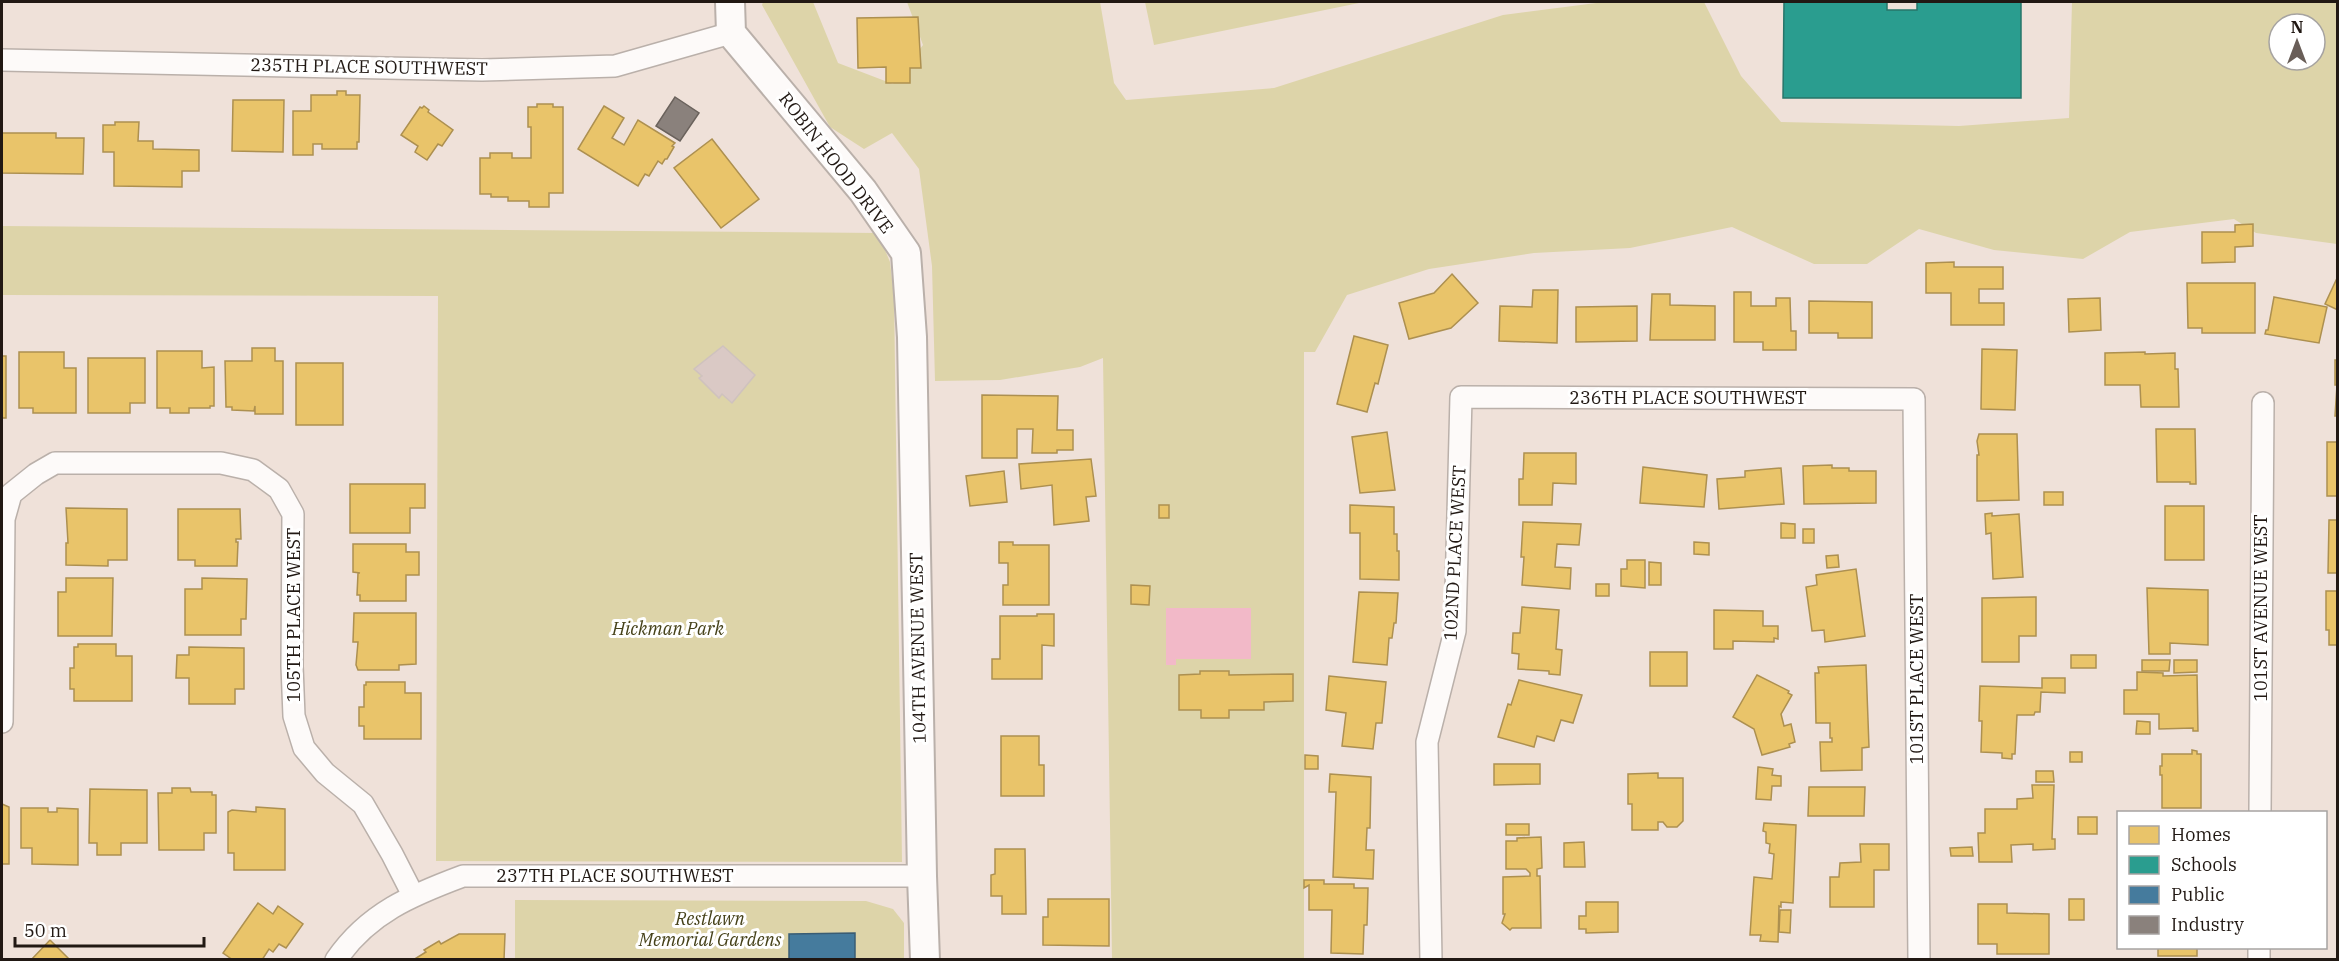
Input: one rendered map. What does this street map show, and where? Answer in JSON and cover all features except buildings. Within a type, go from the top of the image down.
[{"type":"street","points":[[730,2],[731,33]]},
{"type":"street","name":"235TH PLACE SOUTHWEST","points":[[2,60],[482,70],[615,66],[731,33]]},
{"type":"street","name":"ROBIN HOOD DRIVE","points":[[731,33],[863,191],[906,253],[912,337]]},
{"type":"street","name":"104TH AVENUE WEST","points":[[912,337],[922,876],[926,960]]},
{"type":"street","name":"236TH PLACE SOUTHWEST","points":[[1461,397],[1914,399]]},
{"type":"street","name":"102ND PLACE WEST","points":[[1431,960],[1427,742],[1455,631],[1461,397]]},
{"type":"street","name":"101ST PLACE WEST","points":[[1914,399],[1919,960]]},
{"type":"street","name":"101ST AVENUE WEST","points":[[2260,811],[2263,403]]},
{"type":"street","name":"105TH PLACE WEST","points":[[2,722],[4,519],[11,494],[36,474],[55,463],[221,463],[253,470],[279,489],[293,514],[294,716],[304,748],[325,773],[363,804],[413,895]]},
{"type":"street","name":"237TH PLACE SOUTHWEST","points":[[336,960],[371,920],[413,895],[463,876],[922,876]]},
{"type":"green space","points":[[763,2],[813,2],[838,63],[893,84],[923,45],[907,2],[1100,2],[1114,83],[1126,100],[1274,88],[1503,15],[1604,2],[1704,2],[1741,76],[1781,122],[1959,126],[2069,118],[2072,2],[2337,2],[2337,244],[2256,233],[2234,219],[2130,232],[2083,259],[1994,250],[1919,229],[1867,264],[1814,264],[1732,227],[1630,248],[1534,253],[1429,269],[1347,295],[1315,352],[1304,352],[1304,959],[1112,959],[1103,358],[1080,367],[1000,380],[935,381],[932,266],[919,169],[892,133],[864,149],[830,127],[762,5]]},
{"type":"green space","points":[[1145,2],[1364,2],[1154,45]]},
{"type":"green space","name":"Hickman Park","points":[[2,226],[878,233],[890,262],[894,297],[902,862],[436,861],[438,296],[2,295]]},
{"type":"green space","name":"Restlawn Memorial Gardens","points":[[515,900],[866,901],[893,909],[904,923],[904,959],[515,960]]},
{"type":"shaded area","points":[[1166,608],[1251,608],[1251,659],[1176,659],[1176,665],[1166,665]]}]
